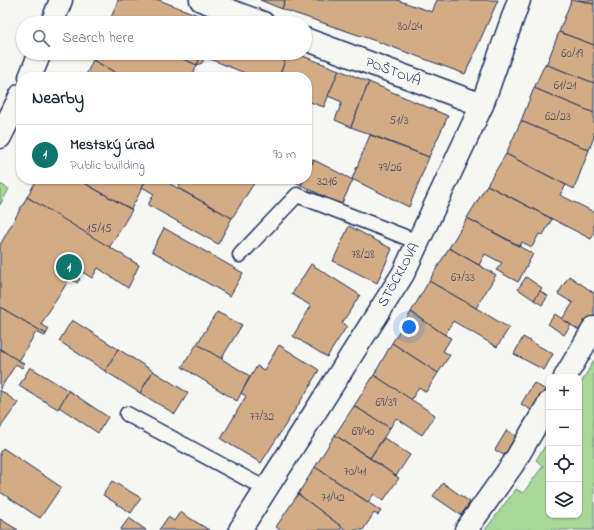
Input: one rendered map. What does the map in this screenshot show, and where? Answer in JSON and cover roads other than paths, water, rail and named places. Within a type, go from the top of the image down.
[{"type":"street","points":[[55,16],[61,0]]},
{"type":"street","points":[[201,0],[244,16]]},
{"type":"street","name":"STÖCKLOVA","points":[[240,530],[403,274],[482,105],[519,0]]},
{"type":"street","name":"POŠTOVÁ","points":[[312,42],[482,105]]},
{"type":"street","points":[[32,72],[37,60]]},
{"type":"street","points":[[0,137],[16,105]]},
{"type":"street","points":[[567,374],[594,328]]},
{"type":"street","points":[[466,530],[513,464],[546,408]]},
{"type":"lane","points":[[240,255],[296,195],[418,242]]},
{"type":"lane","points":[[127,414],[266,489]]},
{"type":"place","name":"Mestský úrad","points":[[69,267]]}]
